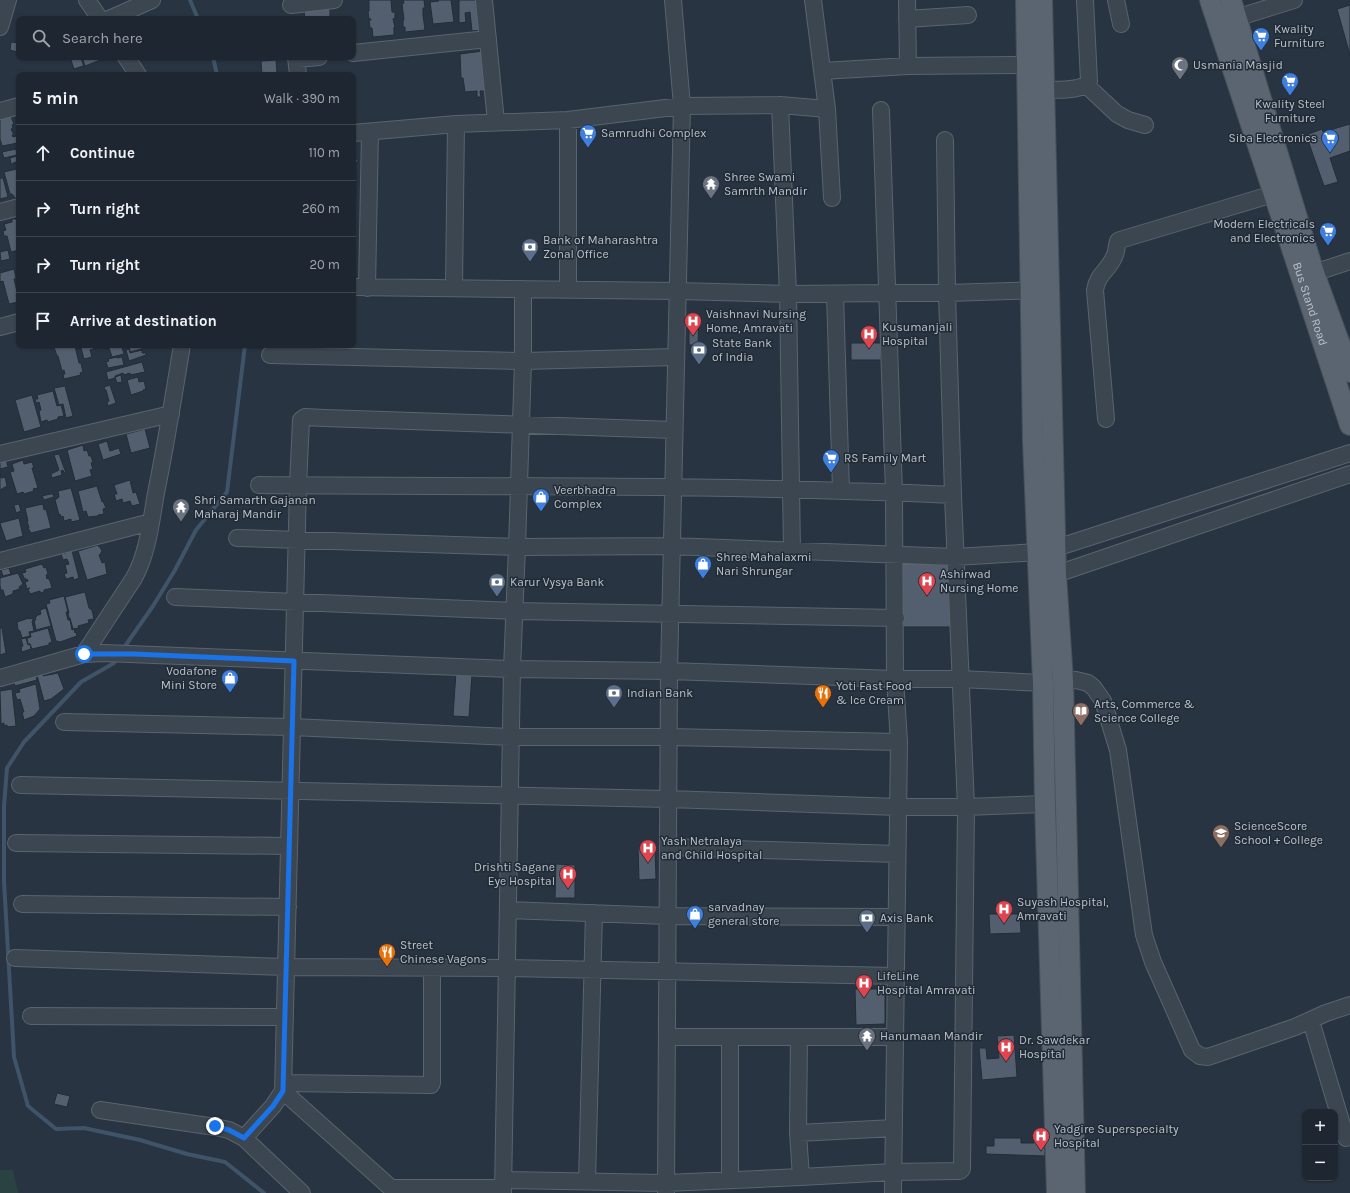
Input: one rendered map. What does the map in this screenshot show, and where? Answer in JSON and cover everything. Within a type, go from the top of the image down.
[{"type":"main road","points":[[1026,0],[1027,65],[1040,290],[1048,578],[1075,1193]]},
{"type":"main road","points":[[1040,290],[1044,90],[1042,0]]},
{"type":"main road","name":"Bus Stand Road","points":[[1210,0],[1228,14],[1314,273],[1350,372]]},
{"type":"main road","name":"Bus Stand Road","points":[[1228,14],[1273,194],[1350,425]]},
{"type":"main road","points":[[1053,682],[1045,804],[1057,1193]]},
{"type":"street","points":[[0,27],[8,0]]},
{"type":"street","points":[[86,0],[98,16]]},
{"type":"street","points":[[116,16],[152,0]]},
{"type":"street","points":[[291,8],[334,0]]},
{"type":"street","points":[[484,0],[496,122]]},
{"type":"street","points":[[666,1188],[668,737],[671,546],[682,106],[673,0]]},
{"type":"street","points":[[813,0],[827,109],[832,198]]},
{"type":"street","points":[[907,0],[908,66]]},
{"type":"street","points":[[1044,90],[1080,88],[1086,84],[1088,80],[1085,0]]},
{"type":"street","points":[[1116,0],[1121,24]]},
{"type":"street","points":[[1228,14],[1294,0]]},
{"type":"street","points":[[907,20],[968,15]]},
{"type":"street","points":[[356,53],[488,39]]},
{"type":"street","points":[[128,60],[135,72]]},
{"type":"street","points":[[297,64],[310,60]]},
{"type":"street","points":[[822,71],[908,66],[1027,65]]},
{"type":"street","points":[[1086,84],[1117,114],[1128,120],[1144,125]]},
{"type":"street","points":[[780,105],[788,294],[792,550]]},
{"type":"street","points":[[356,133],[456,124],[568,120],[682,106],[780,105],[827,109]]},
{"type":"street","points":[[0,111],[16,107]]},
{"type":"street","points":[[881,110],[894,492],[896,618],[895,679],[899,742],[892,1193]]},
{"type":"street","points":[[568,120],[568,289]]},
{"type":"street","points":[[454,288],[456,124]]},
{"type":"street","points":[[370,132],[360,288],[678,290],[788,294],[886,292],[947,293],[1040,290]]},
{"type":"street","points":[[283,1087],[391,1188],[504,1187],[587,1181],[666,1188],[730,1180],[893,1172],[960,1171],[962,1168],[966,807],[953,495],[947,293],[945,140]]},
{"type":"street","points":[[1106,418],[1095,290],[1096,282],[1115,256],[1118,242],[1120,240],[1273,194]]},
{"type":"street","points":[[0,212],[16,208]]},
{"type":"street","points":[[1314,273],[1350,262]]},
{"type":"street","points":[[504,1187],[510,737],[523,361],[523,289]]},
{"type":"street","points":[[835,294],[842,491]]},
{"type":"street","points":[[0,327],[16,323]]},
{"type":"street","points":[[84,654],[141,566],[151,522],[182,348]]},
{"type":"street","points":[[270,355],[523,361],[676,357]]},
{"type":"street","points":[[0,454],[171,414]]},
{"type":"street","points":[[244,1138],[273,1106],[283,1087],[286,1017],[298,485],[302,420],[305,418],[674,430]]},
{"type":"street","points":[[237,538],[517,547],[671,546],[955,557],[1048,550],[1350,453]]},
{"type":"street","points":[[1048,578],[1350,474]]},
{"type":"street","points":[[259,485],[519,485],[894,492],[953,495]]},
{"type":"street","points":[[1203,501],[1211,522]]},
{"type":"street","points":[[0,561],[151,522]]},
{"type":"street","points":[[175,597],[514,611],[896,618]]},
{"type":"street","points":[[0,678],[84,654],[104,653],[294,661],[669,671],[895,679],[960,679],[1053,682],[1076,680],[1088,683],[1094,688],[1103,701],[1110,721],[1118,750],[1144,935],[1153,962],[1192,1050],[1200,1056],[1208,1057],[1311,1021],[1326,1013],[1350,1005]]},
{"type":"street","points":[[64,722],[292,727],[510,737],[668,737],[899,742]]},
{"type":"street","points":[[20,785],[668,799],[898,807],[966,807],[1045,804]]},
{"type":"street","points":[[16,843],[290,846]]},
{"type":"street","points":[[668,847],[897,854]]},
{"type":"street","points":[[22,904],[288,907]]},
{"type":"street","points":[[508,910],[667,916],[897,917]]},
{"type":"street","points":[[587,1181],[594,913]]},
{"type":"street","points":[[15,958],[287,967],[507,968],[896,976]]},
{"type":"street","points":[[283,1087],[431,1085],[432,968]]},
{"type":"street","points":[[31,1016],[286,1017]]},
{"type":"street","points":[[1311,1021],[1346,1138]]},
{"type":"street","points":[[667,1037],[895,1037]]},
{"type":"street","points":[[730,1037],[730,1180]]},
{"type":"street","points":[[799,1037],[798,1133],[801,1177]]},
{"type":"street","points":[[100,1110],[215,1126],[229,1130],[244,1138],[302,1193]]},
{"type":"street","points":[[798,1133],[894,1128]]},
{"type":"green space","points":[[0,1170],[13,1170],[18,1193],[0,1193]]},
{"type":"building","points":[[369,0],[391,0],[392,12],[395,12],[395,18],[393,19],[395,27],[394,35],[373,37],[369,20],[371,19],[369,19],[368,12]]},
{"type":"building","points":[[403,0],[424,0],[425,8],[423,8],[423,15],[425,30],[405,32],[405,27],[403,27]]},
{"type":"building","points":[[438,0],[451,0],[454,22],[433,24],[430,2],[439,1]]},
{"type":"building","points":[[459,0],[477,0],[484,30],[472,31],[470,12],[465,13],[466,22],[459,23]]},
{"type":"building","points":[[1350,5],[1350,55],[1337,9]]},
{"type":"building","points":[[330,9],[330,16],[305,16],[304,11]]},
{"type":"building","points":[[11,42],[16,43],[16,52],[10,50]]},
{"type":"building","points":[[483,51],[486,91],[480,91],[481,97],[477,97],[477,91],[465,92],[463,78],[461,78],[460,54]]},
{"type":"building","points":[[71,60],[82,60],[84,68],[83,66],[74,69]]},
{"type":"building","points":[[83,60],[100,60],[85,66]]},
{"type":"building","points":[[276,60],[277,72],[262,72],[261,61]]},
{"type":"building","points":[[9,111],[14,124],[12,125],[13,128],[11,129],[14,135],[12,135],[13,137],[16,136],[16,143],[2,146],[0,139],[0,117]]},
{"type":"building","points":[[1350,124],[1350,151],[1330,158],[1338,182],[1324,186],[1306,135],[1322,129],[1323,132]]},
{"type":"building","points":[[16,149],[16,155],[4,158],[2,152]]},
{"type":"building","points":[[16,156],[16,162],[11,164],[10,158]]},
{"type":"building","points":[[16,169],[16,199],[12,194],[10,194],[4,172]]},
{"type":"building","points":[[0,178],[3,178],[8,197],[0,199]]},
{"type":"building","points":[[12,219],[16,219],[16,251],[11,252],[7,236],[4,236],[3,231],[6,230],[4,224],[12,222]]},
{"type":"building","points":[[8,250],[10,259],[1,261],[0,252]]},
{"type":"building","points":[[14,269],[16,278],[14,279],[16,287],[16,302],[9,304],[3,281],[0,282],[0,273]]},
{"type":"building","points":[[689,315],[699,315],[698,345],[689,345]]},
{"type":"building","points":[[851,343],[881,343],[881,360],[851,360]]},
{"type":"building","points":[[54,348],[75,348],[83,372],[80,373],[81,375],[64,379],[64,370],[62,371]]},
{"type":"building","points":[[81,348],[96,348],[90,350],[92,357],[84,359]]},
{"type":"building","points":[[109,348],[122,348],[124,354],[112,357]]},
{"type":"building","points":[[129,348],[142,348],[142,349],[130,352]]},
{"type":"building","points":[[129,349],[130,353],[142,350],[142,353],[146,353],[146,355],[129,361],[126,350]]},
{"type":"building","points":[[122,357],[124,365],[108,368],[106,362],[109,361],[108,359]]},
{"type":"building","points":[[142,362],[145,372],[130,375],[130,373],[124,375],[123,373],[108,380],[106,372]]},
{"type":"building","points":[[121,375],[122,382],[117,383],[115,377]]},
{"type":"building","points":[[138,377],[139,382],[144,381],[146,389],[131,395],[127,380]]},
{"type":"building","points":[[110,385],[116,403],[108,406],[107,402],[109,401],[104,387]]},
{"type":"building","points":[[65,386],[73,416],[66,418],[63,404],[59,405],[54,388]]},
{"type":"building","points":[[53,391],[57,406],[61,405],[64,416],[48,422],[47,420],[41,422],[39,402],[36,403],[35,399],[38,399],[37,395]]},
{"type":"building","points":[[32,395],[41,427],[24,432],[15,400]]},
{"type":"building","points":[[145,429],[150,448],[131,453],[126,434]]},
{"type":"building","points":[[107,441],[110,451],[119,448],[121,454],[103,460],[98,444]]},
{"type":"building","points":[[83,445],[84,451],[87,450],[93,462],[91,463],[93,469],[90,470],[92,476],[75,481],[67,450]]},
{"type":"building","points":[[59,454],[66,473],[64,473],[63,470],[61,471],[62,475],[52,478],[51,474],[59,470],[54,455]]},
{"type":"building","points":[[6,459],[8,467],[0,469],[0,461]]},
{"type":"building","points":[[23,460],[24,464],[32,462],[34,468],[32,468],[38,488],[24,494],[23,492],[17,494],[10,472],[14,471],[12,464]]},
{"type":"building","points":[[0,473],[1,478],[5,477],[7,486],[0,490]]},
{"type":"building","points":[[130,480],[133,493],[136,492],[140,504],[132,506],[130,501],[123,503],[122,499],[116,501],[114,494],[117,494],[114,485]]},
{"type":"building","points":[[97,486],[102,502],[103,501],[106,508],[103,509],[104,514],[88,517],[86,511],[83,512],[78,491]]},
{"type":"building","points":[[71,488],[80,520],[71,522],[71,519],[64,521],[63,516],[61,517],[60,514],[59,515],[55,500],[59,497],[58,491]]},
{"type":"building","points":[[53,494],[54,497],[44,500],[42,496]]},
{"type":"building","points":[[19,504],[21,511],[16,513],[14,505]]},
{"type":"building","points":[[43,504],[44,510],[46,509],[51,528],[31,533],[28,528],[25,508]]},
{"type":"building","points":[[19,518],[23,536],[6,541],[0,523]]},
{"type":"building","points":[[98,545],[102,551],[99,555],[102,563],[105,562],[107,574],[87,580],[78,551]]},
{"type":"building","points":[[71,547],[79,578],[74,580],[73,577],[66,579],[64,574],[67,573],[65,565],[69,564],[67,559],[63,560],[61,554],[66,553],[65,548]]},
{"type":"building","points":[[901,561],[951,561],[952,627],[902,627]]},
{"type":"building","points":[[42,564],[44,568],[46,567],[48,574],[46,575],[47,579],[48,578],[50,581],[52,588],[44,590],[44,592],[40,593],[40,591],[30,594],[28,589],[30,588],[27,589],[25,582],[28,580],[24,578],[22,573],[26,572],[25,569]]},
{"type":"building","points":[[9,568],[11,574],[3,576],[1,570]]},
{"type":"building","points":[[18,573],[23,584],[19,587],[20,589],[13,591],[13,594],[5,597],[3,590],[1,590],[0,578]]},
{"type":"building","points":[[85,592],[89,608],[92,610],[94,619],[88,620],[89,623],[78,626],[79,628],[73,629],[69,618],[65,597]]},
{"type":"building","points":[[64,596],[68,612],[66,612],[68,620],[70,620],[72,630],[74,629],[77,636],[60,642],[56,641],[46,604],[50,603],[49,600]]},
{"type":"building","points":[[46,608],[51,626],[36,630],[34,620],[36,620],[35,618],[41,614],[40,610]]},
{"type":"building","points":[[33,618],[32,621],[34,631],[29,632],[30,636],[22,638],[20,631],[18,630],[17,622]]},
{"type":"building","points":[[0,628],[2,628],[6,653],[0,655]]},
{"type":"building","points":[[48,628],[52,642],[49,643],[49,645],[32,649],[30,644],[28,644],[27,638],[31,637],[30,633]]},
{"type":"building","points":[[26,638],[31,649],[22,652],[21,647],[23,646],[21,639]]},
{"type":"building","points":[[456,672],[472,674],[469,717],[453,716]]},
{"type":"building","points":[[58,673],[64,689],[51,699],[44,701],[37,675],[43,674],[43,676]]},
{"type":"building","points":[[35,674],[37,680],[15,686],[13,680]]},
{"type":"building","points":[[36,684],[40,709],[34,716],[24,720],[22,712],[24,712],[20,699],[17,700],[15,693],[20,692],[19,689]]},
{"type":"building","points":[[12,689],[16,726],[7,727],[7,725],[4,726],[4,723],[1,724],[0,691]]},
{"type":"building","points":[[638,847],[655,847],[656,879],[639,880]]},
{"type":"building","points":[[556,864],[575,865],[575,898],[555,898]]},
{"type":"building","points":[[989,914],[1020,914],[1021,933],[990,934]]},
{"type":"building","points":[[855,989],[885,989],[885,1024],[856,1025]]},
{"type":"building","points":[[1014,1035],[1017,1077],[982,1080],[979,1048],[986,1048],[987,1059],[999,1058],[997,1036]]},
{"type":"building","points":[[57,1093],[70,1096],[67,1107],[54,1104]]},
{"type":"building","points":[[994,1138],[1021,1138],[1021,1143],[1034,1143],[1034,1138],[1045,1138],[1045,1156],[986,1154],[986,1146],[994,1146]]},
{"type":"waterway","points":[[190,0],[197,16]]},
{"type":"waterway","points":[[214,60],[216,72]]},
{"type":"waterway","points":[[123,649],[153,606],[175,570],[196,530],[227,492],[245,348]]},
{"type":"waterway","points":[[117,658],[114,663],[81,682],[24,742],[7,768],[4,806],[4,881],[14,1057],[28,1106],[56,1129],[84,1128],[140,1140],[187,1154],[225,1162],[264,1193]]},
{"type":"place","name":"Kwality Furniture","points":[[1261,51]]},
{"type":"place","name":"Usmania Masjid","points":[[1180,80]]},
{"type":"place","name":"Kwality Steel Furniture","points":[[1290,96]]},
{"type":"place","name":"Samrudhi Complex","points":[[588,148]]},
{"type":"place","name":"Siba Electronics","points":[[1330,153]]},
{"type":"place","name":"Shree Swami Samrth Mandir","points":[[711,199]]},
{"type":"place","name":"Modern Electricals and Electronics","points":[[1328,246]]},
{"type":"place","name":"Bank of Maharashtra Zonal Office","points":[[530,262]]},
{"type":"place","name":"Vaishnavi Nursing Home, Amravati","points":[[693,336]]},
{"type":"place","name":"Kusumanjali Hospital","points":[[869,349]]},
{"type":"place","name":"State Bank of India","points":[[699,365]]},
{"type":"place","name":"RS Family Mart","points":[[831,473]]},
{"type":"place","name":"Veerbhadra Complex","points":[[541,512]]},
{"type":"place","name":"Shri Samarth Gajanan Maharaj Mandir","points":[[181,522]]},
{"type":"place","name":"Shree Mahalaxmi Nari Shrungar","points":[[703,579]]},
{"type":"place","name":"Ashirwad Nursing Home","points":[[927,596]]},
{"type":"place","name":"Karur Vysya Bank","points":[[497,597]]},
{"type":"place","name":"Vodafone Mini Store","points":[[230,693]]},
{"type":"place","name":"Indian Bank","points":[[614,708]]},
{"type":"place","name":"Yoti Fast Food & Ice Cream","points":[[823,708]]},
{"type":"place","name":"Arts, Commerce & Science College","points":[[1081,726]]},
{"type":"place","name":"ScienceScore School + College","points":[[1221,848]]},
{"type":"place","name":"Yash Netralaya and Child Hospital","points":[[648,863]]},
{"type":"place","name":"Drishti Sagane Eye Hospital","points":[[568,889]]},
{"type":"place","name":"Suyash Hospital, Amravati","points":[[1004,924]]},
{"type":"place","name":"sarvadnay general store","points":[[695,929]]},
{"type":"place","name":"Axis Bank","points":[[867,933]]},
{"type":"place","name":"Street Chinese Vagons","points":[[387,967]]},
{"type":"place","name":"LifeLine Hospital Amravati","points":[[864,998]]},
{"type":"place","name":"Hanumaan Mandir","points":[[867,1051]]},
{"type":"place","name":"Dr. Sawdekar Hospital","points":[[1006,1062]]},
{"type":"place","name":"Yadgire Superspecialty Hospital","points":[[1041,1151]]},
{"type":"route","points":[[84,654],[104,653],[294,661],[283,1091],[273,1106],[244,1138],[229,1130],[215,1126]]}]
